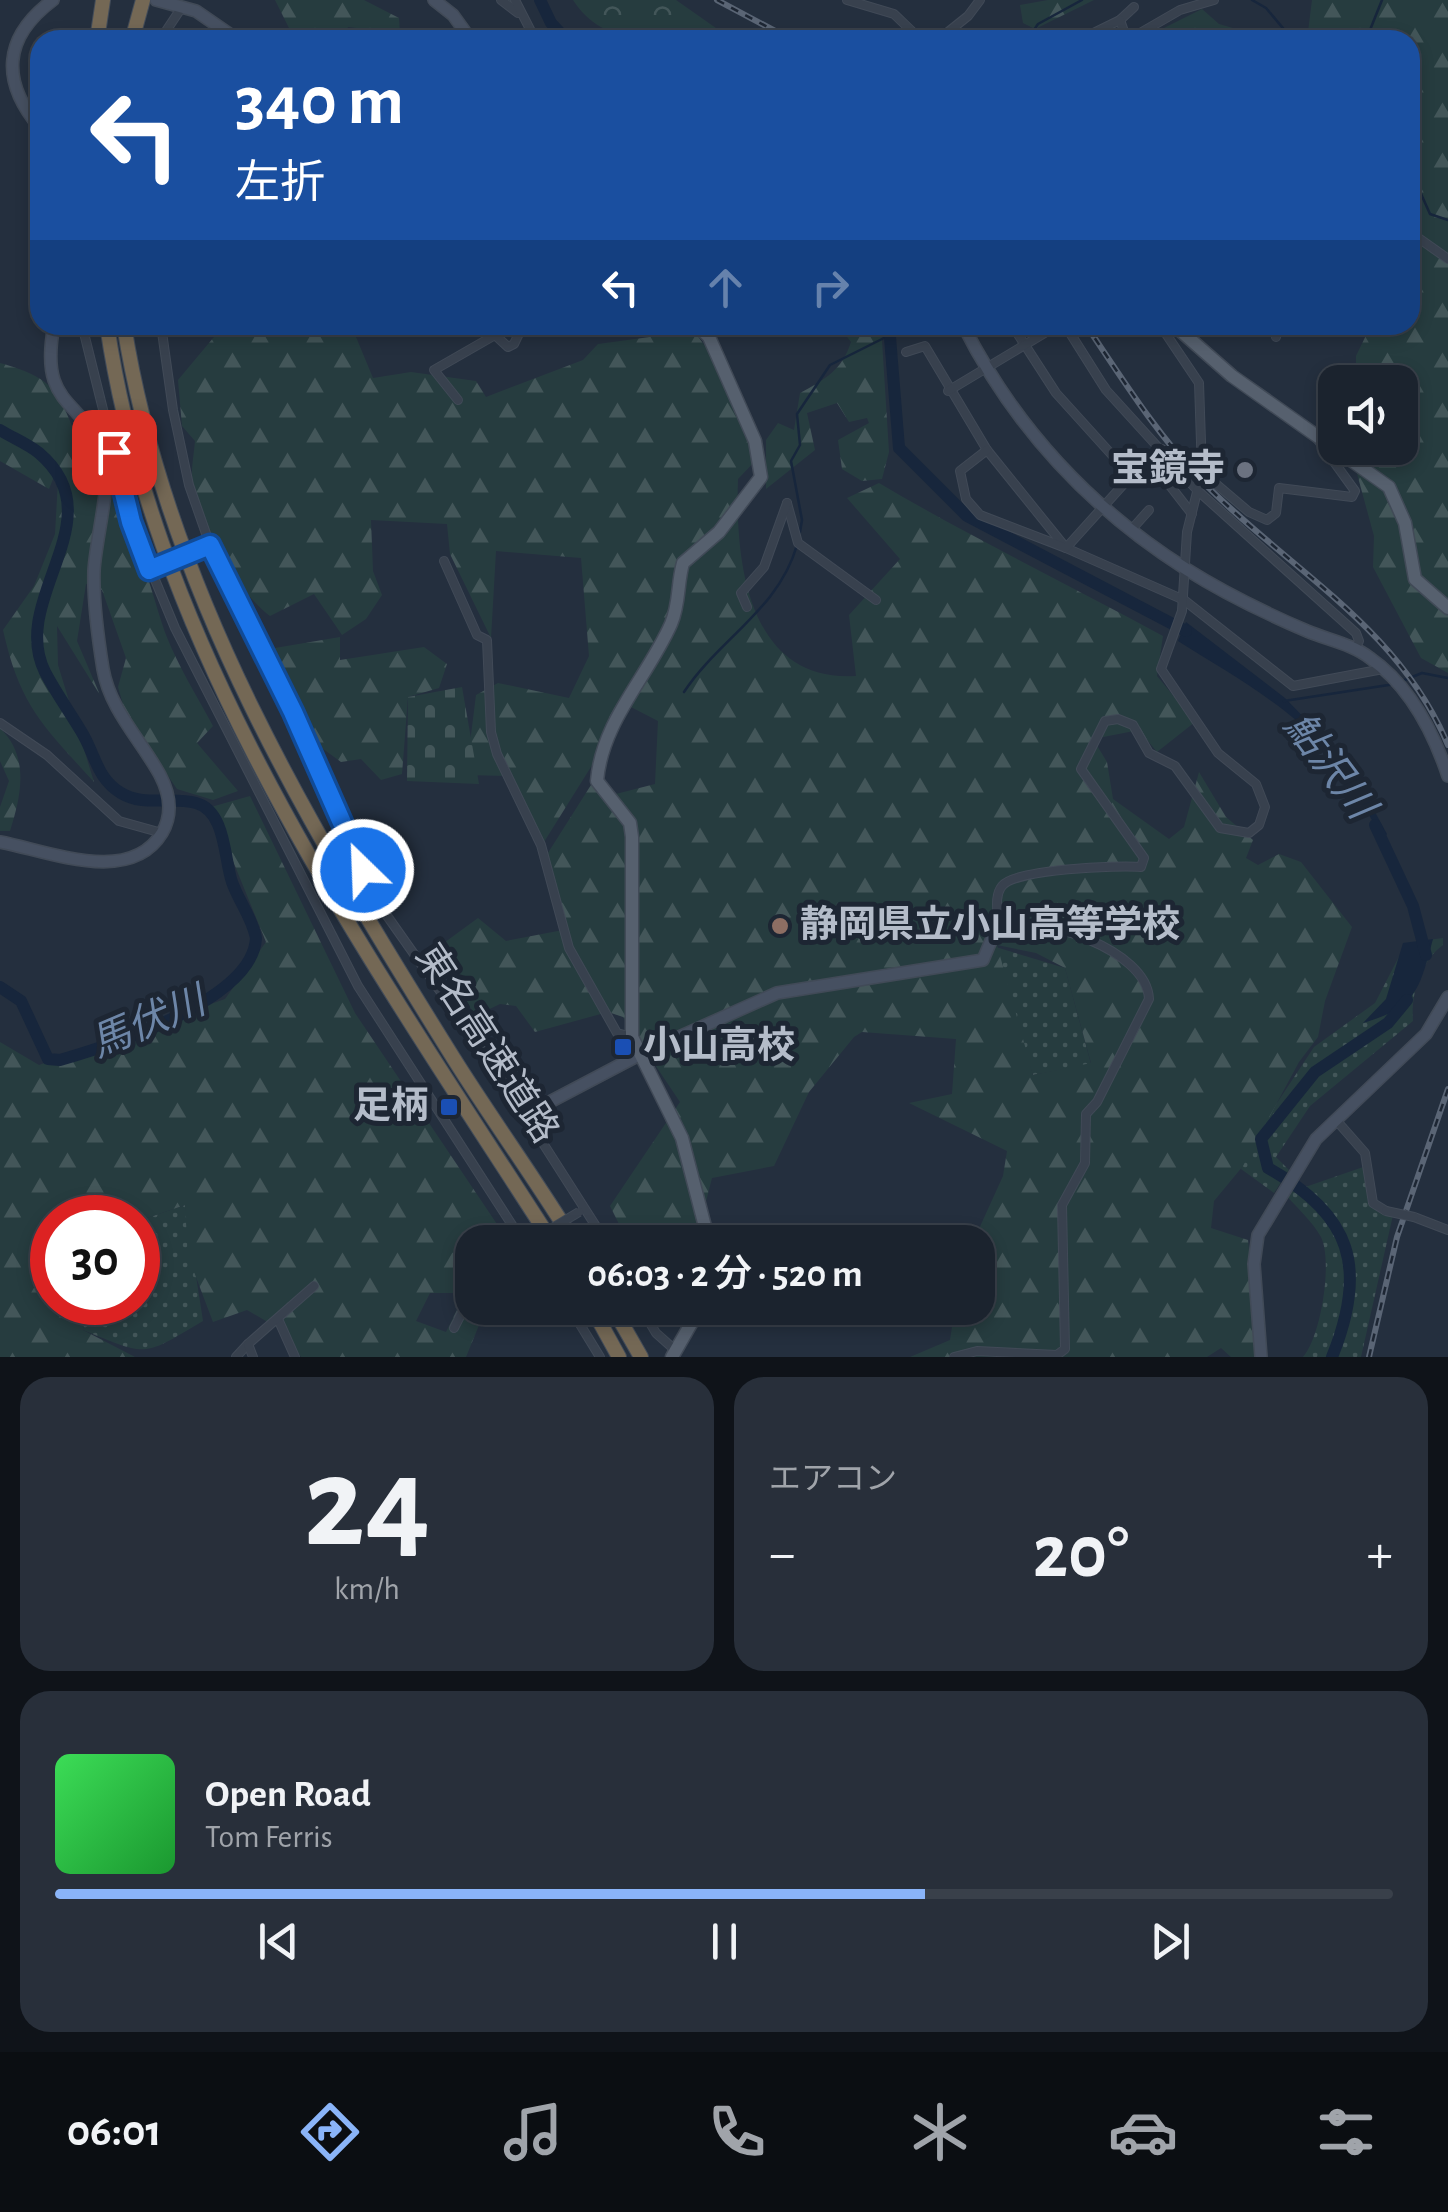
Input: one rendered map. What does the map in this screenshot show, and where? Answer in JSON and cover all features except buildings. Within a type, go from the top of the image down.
[{"type":"highway","points":[[99,30],[102,0]]},
{"type":"highway","points":[[135,30],[143,0]]},
{"type":"highway","name":"東名高速道路","points":[[109,335],[144,488],[189,608],[256,754],[352,926],[541,1225]]},
{"type":"highway","name":"東名高速道路","points":[[126,335],[143,421],[165,496],[198,586],[272,746],[388,951],[563,1225]]},
{"type":"highway","points":[[602,1325],[620,1357]]},
{"type":"highway","points":[[623,1325],[641,1357]]},
{"type":"main road","points":[[704,1225],[682,1138],[632,1036],[632,837],[630,823],[600,789],[598,772],[610,728],[640,684],[680,600],[683,563],[719,532],[760,476],[761,458],[749,425],[707,335]]},
{"type":"main road","points":[[1185,335],[1232,376],[1394,492],[1406,523],[1415,578],[1448,608]]},
{"type":"main road","points":[[678,1355],[692,1325]]},
{"type":"street","points":[[30,115],[15,95],[15,49],[37,13],[54,0]]},
{"type":"street","points":[[156,0],[212,20],[225,30]]},
{"type":"street","points":[[434,0],[464,30]]},
{"type":"street","points":[[501,0],[522,16]]},
{"type":"street","points":[[515,0],[530,30]]},
{"type":"street","points":[[848,0],[894,14],[911,30]]},
{"type":"street","points":[[950,30],[980,0]]},
{"type":"street","points":[[1145,30],[1180,10],[1214,0]]},
{"type":"street","points":[[165,30],[176,5]]},
{"type":"street","points":[[1100,30],[1120,20],[1134,7]]},
{"type":"street","points":[[1120,20],[1124,30]]},
{"type":"street","points":[[1420,239],[1448,259]]},
{"type":"street","points":[[0,842],[113,862],[134,858],[162,834],[168,820],[167,790],[106,682],[94,572],[106,470],[92,429],[58,394],[49,374],[53,335]]},
{"type":"street","points":[[84,335],[131,522],[149,570],[210,700],[358,986],[515,1225]]},
{"type":"street","points":[[163,335],[172,410],[189,485],[210,545],[293,712],[378,903],[500,1076],[593,1225]]},
{"type":"street","points":[[458,400],[434,370],[493,335]]},
{"type":"street","points":[[496,335],[508,347],[516,335]]},
{"type":"street","points":[[969,335],[986,370],[1027,430],[1102,506],[1184,568],[1246,603],[1355,649],[1387,672],[1424,720],[1448,776]]},
{"type":"street","points":[[1017,335],[1072,413],[1131,476]]},
{"type":"street","points":[[948,391],[1045,335]]},
{"type":"street","points":[[1069,335],[1106,390],[1197,490],[1356,633],[1360,641],[1355,649]]},
{"type":"street","points":[[523,1116],[639,1054],[796,986],[983,960],[998,924],[997,901],[1005,882],[1115,865],[1141,867],[1144,858],[1081,769],[1105,721],[1118,719],[1133,725],[1149,753],[1175,766],[1220,828],[1242,834],[1258,825],[1266,806],[1263,794],[1218,754],[1173,692],[1162,669],[1182,611],[1184,568],[1202,472],[1199,383],[1167,335]]},
{"type":"street","points":[[906,352],[925,346],[948,391],[988,450],[1066,548]]},
{"type":"street","points":[[1202,472],[1249,512],[1267,520],[1276,513],[1279,488],[1352,497],[1355,491],[1349,478],[1316,437]]},
{"type":"street","points":[[1066,548],[1131,476],[1162,449]]},
{"type":"street","points":[[988,450],[960,471],[969,504],[992,522],[1066,548],[1184,600],[1293,686],[1387,672]]},
{"type":"street","points":[[1150,460],[1192,514]]},
{"type":"street","points":[[747,607],[741,593],[764,567],[787,503],[798,542],[876,600]]},
{"type":"street","points":[[1132,529],[1149,510]]},
{"type":"street","points":[[149,570],[210,545]]},
{"type":"street","points":[[444,561],[477,635],[487,640],[492,732],[497,754],[541,845],[569,948],[618,1033],[632,1036]]},
{"type":"street","points":[[0,722],[47,754],[119,821],[162,834]]},
{"type":"street","points":[[954,1357],[977,1351],[1057,1354],[1065,1349],[1062,1205],[1085,1163],[1086,1114],[1097,1102],[1149,999],[1148,986],[1135,968],[1107,948],[1020,919],[998,924]]},
{"type":"street","points":[[1261,1357],[1254,1264],[1258,1234],[1316,1139],[1426,1034],[1448,996]]},
{"type":"street","points":[[1336,1120],[1365,1153],[1373,1203],[1386,1212],[1414,1217],[1448,1230]]},
{"type":"street","points":[[556,1225],[582,1210]]},
{"type":"street","points":[[236,1357],[314,1286]]},
{"type":"street","points":[[278,1318],[295,1357]]},
{"type":"street","points":[[580,1325],[600,1357]]},
{"type":"street","points":[[651,1325],[678,1355]]},
{"type":"street","points":[[248,1344],[253,1357]]},
{"type":"green space","points":[[275,0],[364,0],[399,18],[400,30],[348,27],[290,30]]},
{"type":"green space","points":[[573,0],[676,0],[719,30],[608,30],[587,17]]},
{"type":"green space","points":[[1048,0],[1094,0],[1035,29],[1023,23],[1020,5]]},
{"type":"green space","points":[[1312,0],[1448,0],[1448,673],[1421,658],[1373,567],[1374,536],[1355,465],[1418,465],[1418,365],[1356,365],[1356,356],[1366,335],[1420,335],[1420,30],[1308,30]]},
{"type":"green space","points":[[1202,9],[1219,24],[1240,30],[1160,30]]},
{"type":"green space","points":[[216,335],[355,335],[373,378],[411,372],[476,381],[486,397],[583,360],[598,344],[697,335],[716,361],[757,459],[738,479],[745,579],[770,638],[791,660],[820,673],[856,676],[849,615],[900,559],[847,498],[879,483],[1163,636],[1157,676],[1195,722],[1157,752],[1139,730],[1093,739],[1107,762],[1113,799],[1169,839],[1184,827],[1199,772],[1226,817],[1253,840],[1246,858],[1258,865],[1279,854],[1301,862],[1352,927],[1325,1001],[1318,1037],[1299,1062],[1243,1166],[1214,1201],[1211,1228],[1248,1240],[1260,1357],[1231,1357],[1221,1348],[1207,1357],[910,1357],[950,1340],[952,1325],[995,1325],[995,1225],[981,1225],[1003,1176],[1007,1151],[909,1103],[952,1094],[956,1039],[862,1032],[809,1092],[774,1166],[712,1178],[700,1225],[620,1225],[610,1206],[680,1102],[623,1017],[608,1012],[535,1032],[516,1006],[500,1004],[475,1016],[437,948],[478,918],[506,941],[563,930],[551,900],[546,856],[591,785],[608,796],[655,784],[658,721],[629,706],[544,842],[508,776],[466,775],[476,695],[498,683],[569,698],[589,656],[581,558],[496,551],[491,638],[450,554],[447,524],[371,520],[373,571],[382,595],[366,619],[342,635],[314,594],[270,616],[232,574],[209,535],[192,481],[195,441],[182,426],[178,380]],"holes":[[[997,945],[1036,953],[1065,968],[1091,1063],[1033,1075]]]},
{"type":"green space","points":[[846,335],[882,335],[889,452],[882,479],[862,481],[842,469],[838,440],[869,423],[867,418],[849,422],[837,403],[807,413],[815,450],[766,489],[766,440],[778,423],[794,430],[800,393],[832,373],[851,342]]},
{"type":"green space","points":[[0,363],[36,376],[55,393],[83,451],[71,456],[90,466],[107,484],[120,507],[143,561],[171,647],[213,726],[197,743],[238,791],[213,800],[177,789],[126,715],[118,687],[126,658],[102,590],[86,584],[77,641],[100,695],[57,626],[58,665],[94,782],[47,729],[26,697],[3,630],[34,586],[55,534],[59,464],[49,489],[0,461]]},
{"type":"green space","points":[[340,637],[340,660],[424,647],[447,664],[439,688],[408,697],[402,774],[381,780],[361,759],[341,762],[315,743],[269,649]]},
{"type":"green space","points":[[462,687],[479,784],[407,781],[408,697]]},
{"type":"green space","points":[[0,728],[16,751],[19,764],[20,791],[10,831],[0,831],[0,807],[9,781],[0,761]]},
{"type":"green space","points":[[250,796],[355,1013],[498,1225],[455,1225],[455,1293],[430,1293],[416,1321],[446,1332],[455,1314],[455,1325],[479,1325],[466,1357],[301,1357],[285,1332],[247,1310],[213,1322],[188,1256],[185,1205],[160,1214],[160,1195],[30,1195],[30,1325],[84,1325],[83,1330],[135,1357],[0,1357],[0,1042],[39,1065],[225,999],[266,942],[211,807]]},
{"type":"green space","points":[[1443,938],[1443,945],[1428,960],[1419,979],[1413,1021],[1310,1106],[1276,1157],[1289,1170],[1274,1193],[1241,1169],[1263,1124],[1314,1047],[1375,1003],[1406,943]]},
{"type":"green space","points":[[989,945],[1065,968],[1091,1064],[1033,1075]]},
{"type":"green space","points":[[1369,1165],[1373,1203],[1393,1215],[1361,1357],[1303,1357],[1320,1317],[1326,1263],[1321,1237],[1285,1194]]},
{"type":"green space","points":[[185,1205],[203,1321],[145,1349],[134,1349],[83,1330],[84,1325],[160,1325],[160,1214]]},
{"type":"water","points":[[1186,622],[1285,698],[1348,763],[1387,834],[1383,840],[1341,769],[1308,731],[1254,689],[1178,641]]},
{"type":"water","points":[[1433,939],[1413,994],[1395,1010],[1363,1023],[1386,999],[1403,943]]},
{"type":"waterway","name":"鮎沢川","points":[[540,0],[558,30]]},
{"type":"waterway","points":[[1034,30],[1082,0]]},
{"type":"waterway","points":[[1252,0],[1266,8],[1285,30]]},
{"type":"waterway","points":[[1370,30],[1382,0]]},
{"type":"waterway","points":[[1420,192],[1430,214],[1448,220]]},
{"type":"waterway","points":[[800,532],[802,520],[791,461],[800,445],[797,414],[830,365],[890,335]]},
{"type":"waterway","name":"鮎沢川","points":[[890,335],[899,448],[967,516],[1186,631]]},
{"type":"waterway","name":"馬伏川","points":[[0,430],[39,453],[60,478],[68,505],[65,532],[39,616],[37,644],[45,672],[86,739],[101,773],[113,787],[139,799],[196,803],[213,815],[232,882],[256,938],[249,960],[231,981],[206,1000],[144,1031],[60,1060],[48,1059],[21,1001],[0,987]]},
{"type":"waterway","points":[[684,692],[777,588],[797,545]]},
{"type":"waterway","points":[[1402,681],[1422,673],[1448,678]]},
{"type":"waterway","points":[[1284,701],[1395,684]]},
{"type":"waterway","name":"鮎沢川","points":[[1375,825],[1413,906],[1426,955]]},
{"type":"waterway","name":"鮎沢川","points":[[1332,1357],[1349,1297],[1350,1270],[1345,1247],[1335,1225],[1318,1205],[1268,1168],[1261,1139],[1315,1072],[1388,1023],[1407,1000]]},
{"type":"railway","points":[[717,0],[773,30]]},
{"type":"railway","points":[[1093,335],[1154,424],[1200,479],[1338,600],[1400,665],[1427,703],[1448,745]]},
{"type":"railway","points":[[1369,1357],[1397,1237],[1448,1089]]},
{"type":"place","name":"宝鏡寺","points":[[1245,470]]},
{"type":"place","name":"静岡県立小山高等学校","points":[[780,926]]},
{"type":"place","name":"小山高校","points":[[623,1047]]},
{"type":"place","name":"足柄","points":[[449,1107]]},
{"type":"route","points":[[114,452],[131,522],[149,570],[210,545],[293,712],[363,870]]}]
